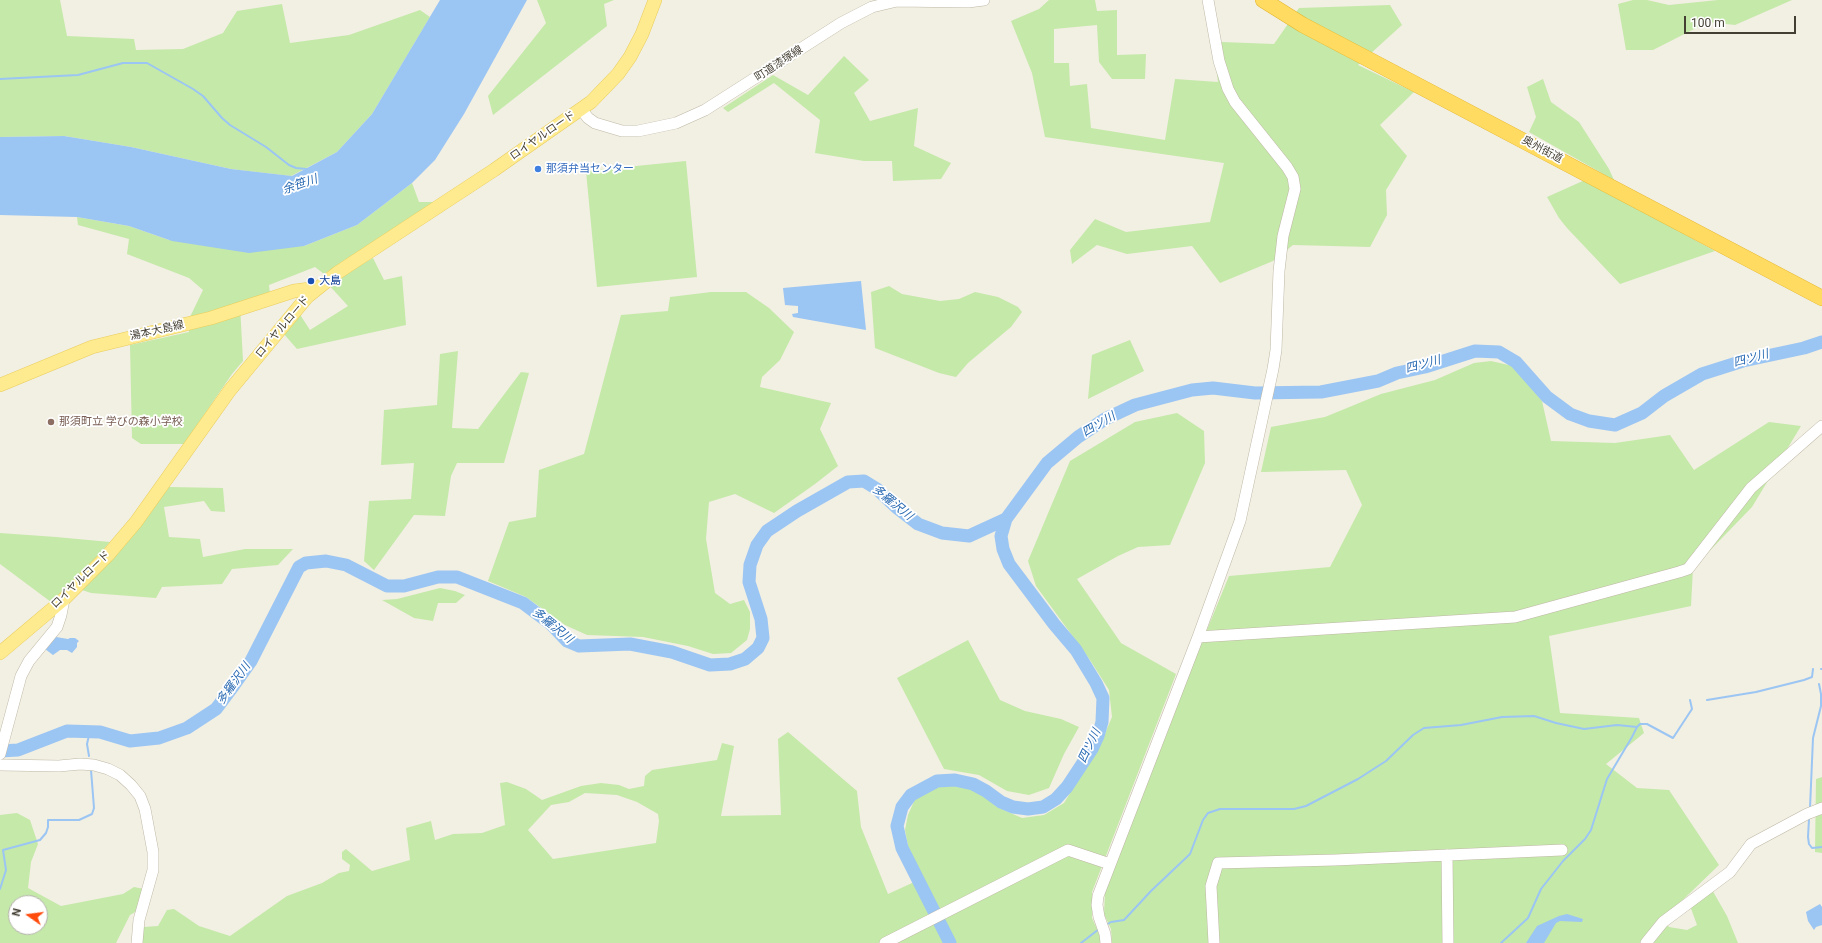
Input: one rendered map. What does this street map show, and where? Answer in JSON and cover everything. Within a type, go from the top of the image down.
[{"type":"highway","name":"奥州街道","points":[[1263,0],[1303,24],[1364,57],[1822,298]]},
{"type":"main road","name":"ロイヤルロード","points":[[0,653],[64,599],[108,555],[136,522],[230,390],[300,306],[318,288],[337,273],[542,137],[582,108],[606,88],[618,74],[642,34],[655,0]]},
{"type":"main road","name":"湯本大島線","points":[[0,385],[92,348],[211,318],[294,291],[318,288]]},
{"type":"street","name":"町道漆塚線","points":[[582,108],[588,118],[595,123],[622,131],[638,131],[676,123],[705,110],[841,23],[872,7],[884,3],[897,2],[968,2],[984,0]]},
{"type":"street","points":[[1106,943],[1097,905],[1098,896],[1198,637],[1240,520],[1264,416],[1273,369],[1276,350],[1283,236],[1295,189],[1293,177],[1235,102],[1228,89],[1219,61],[1208,0]]},
{"type":"street","points":[[1198,637],[1515,616],[1688,569],[1751,488],[1822,426]]},
{"type":"street","points":[[0,754],[18,685],[24,671],[57,627],[62,616],[64,599]]},
{"type":"street","points":[[0,765],[59,766],[80,764],[94,766],[108,769],[120,775],[135,791],[145,809],[153,852],[153,870],[139,920],[137,943]]},
{"type":"street","points":[[1646,943],[1663,922],[1730,872],[1751,844],[1807,814],[1822,808]]},
{"type":"street","points":[[885,943],[1068,850],[1110,864]]},
{"type":"street","points":[[1214,943],[1211,886],[1218,863],[1562,850]]},
{"type":"street","points":[[1447,855],[1448,943]]},
{"type":"green space","points":[[0,0],[60,0],[67,36],[134,39],[136,50],[183,49],[223,33],[237,11],[282,4],[290,43],[349,35],[420,10],[430,17],[372,114],[337,152],[291,176],[231,169],[131,147],[64,136],[0,137]]},
{"type":"green space","points":[[537,0],[614,0],[604,4],[607,26],[493,115],[488,96],[546,23]]},
{"type":"green space","points":[[1049,0],[1095,0],[1097,11],[1117,10],[1117,55],[1146,54],[1145,79],[1112,79],[1099,62],[1097,25],[1054,29],[1054,63],[1069,63],[1070,86],[1087,84],[1091,128],[1165,140],[1175,79],[1218,82],[1213,46],[1222,42],[1274,44],[1299,8],[1390,5],[1402,25],[1358,65],[1414,92],[1380,125],[1407,156],[1386,190],[1387,215],[1370,247],[1293,245],[1273,261],[1220,283],[1192,246],[1127,254],[1097,245],[1072,264],[1070,250],[1095,219],[1126,232],[1210,222],[1224,163],[1045,137],[1032,73],[1011,21],[1039,9]]},
{"type":"green space","points":[[1633,0],[1647,0],[1669,5],[1718,0],[1792,0],[1735,25],[1708,22],[1653,50],[1626,50],[1618,4]]},
{"type":"green space","points":[[844,56],[869,80],[854,93],[870,121],[918,108],[914,146],[951,163],[941,179],[893,181],[892,161],[864,161],[815,153],[820,120],[774,83],[728,112],[723,108],[773,75],[808,95]]},
{"type":"green space","points":[[1543,79],[1551,102],[1579,122],[1609,169],[1614,180],[1529,132],[1536,117],[1527,87]]},
{"type":"green space","points":[[686,161],[697,277],[597,287],[586,171]]},
{"type":"green space","points":[[1585,180],[1715,251],[1620,284],[1567,228],[1559,218],[1547,197]]},
{"type":"green space","points":[[412,183],[419,202],[435,202],[324,274],[315,267],[269,285],[270,294],[240,305],[243,361],[232,374],[184,444],[141,444],[132,438],[130,345],[189,332],[189,319],[203,290],[189,278],[127,254],[129,239],[78,225],[77,217],[129,226],[169,240],[304,246],[357,225]]},
{"type":"green space","points":[[373,258],[384,280],[402,276],[406,325],[297,349],[283,333],[299,313],[310,330],[348,306],[328,284]]},
{"type":"green space","points":[[889,286],[902,294],[940,301],[959,299],[975,292],[998,297],[1018,307],[1022,312],[1011,327],[968,363],[956,377],[939,373],[875,348],[871,292]]},
{"type":"green space","points":[[711,292],[746,292],[769,308],[794,332],[780,360],[762,377],[760,387],[831,403],[820,429],[838,466],[774,513],[735,494],[709,502],[706,539],[715,593],[730,604],[744,600],[750,612],[750,629],[747,640],[731,653],[713,654],[688,646],[643,637],[587,635],[565,625],[526,597],[488,581],[509,522],[536,517],[539,470],[584,454],[621,315],[668,311],[670,297]]},
{"type":"green space","points":[[1130,340],[1144,371],[1088,399],[1092,355]]},
{"type":"green space","points":[[458,351],[452,428],[478,429],[521,372],[529,373],[504,463],[457,463],[451,476],[445,516],[414,515],[374,570],[364,561],[369,501],[411,499],[414,463],[381,465],[384,410],[437,405],[440,354]]},
{"type":"green space","points":[[1491,361],[1513,366],[1542,401],[1551,441],[1615,443],[1670,435],[1694,470],[1769,422],[1801,426],[1752,507],[1693,568],[1691,606],[1549,636],[1560,713],[1639,718],[1644,733],[1606,764],[1637,788],[1669,790],[1719,865],[1663,919],[1669,927],[1687,930],[1697,925],[1689,903],[1711,888],[1727,916],[1738,943],[1112,943],[1111,929],[1104,914],[1105,892],[1186,681],[1229,576],[1330,567],[1362,505],[1346,470],[1261,472],[1271,427],[1325,417],[1381,394],[1435,380],[1474,363]]},
{"type":"green space","points":[[1177,413],[1204,431],[1205,463],[1170,545],[1138,547],[1118,556],[1077,579],[1121,643],[1176,674],[1092,892],[1092,918],[1101,938],[1101,943],[142,943],[144,927],[158,926],[167,910],[174,909],[199,926],[230,936],[287,896],[322,883],[339,873],[349,871],[350,865],[342,859],[342,852],[346,849],[372,871],[410,860],[406,828],[431,821],[435,840],[453,834],[482,833],[505,825],[500,783],[507,782],[526,789],[542,800],[581,786],[601,783],[619,785],[629,789],[644,786],[645,776],[652,770],[717,760],[722,743],[734,746],[721,816],[781,815],[778,739],[788,732],[857,791],[861,827],[888,894],[923,878],[908,846],[905,830],[908,815],[915,799],[930,790],[952,784],[977,790],[997,807],[1022,818],[1044,815],[1064,803],[1101,743],[1112,717],[1109,690],[1090,660],[1036,586],[1028,561],[1070,461],[1135,422]],"holes":[[[585,793],[617,795],[637,802],[658,814],[659,821],[656,843],[553,859],[528,830],[551,805],[569,802]]]},
{"type":"green space","points":[[169,487],[223,488],[225,512],[211,511],[204,501],[164,507],[169,537],[200,539],[203,557],[245,549],[293,549],[278,565],[232,569],[222,584],[162,587],[156,598],[91,593],[82,590],[151,511]]},
{"type":"green space","points":[[0,533],[110,542],[85,570],[51,602],[0,564]]},
{"type":"green space","points":[[440,588],[465,595],[456,603],[438,603],[433,621],[414,618],[382,600],[397,599]]},
{"type":"green space","points":[[968,640],[1000,700],[1025,711],[1061,719],[1079,727],[1064,754],[1049,788],[1029,795],[1007,791],[979,775],[944,769],[897,678]]},
{"type":"green space","points":[[1822,777],[1822,853],[1815,852],[1816,779]]},
{"type":"green space","points":[[17,813],[30,820],[38,844],[31,862],[28,888],[41,895],[8,895],[8,935],[48,935],[48,899],[61,906],[123,894],[134,887],[144,889],[137,911],[130,915],[116,943],[0,943],[0,815]]},
{"type":"water","name":"余笹川","points":[[440,0],[527,0],[464,114],[435,160],[412,183],[357,225],[304,246],[249,253],[172,241],[129,226],[77,217],[0,215],[0,137],[64,136],[131,147],[231,169],[292,176],[337,152],[372,114]]},
{"type":"water","points":[[861,281],[866,330],[793,317],[792,314],[798,313],[798,306],[785,305],[783,288]]},
{"type":"water","points":[[56,637],[68,639],[75,638],[79,641],[77,643],[77,647],[72,653],[67,650],[60,650],[53,655],[45,649]]},
{"type":"water","points":[[1820,904],[1822,907],[1822,925],[1816,927],[1814,930],[1808,921],[1806,912]]},
{"type":"water","points":[[1567,914],[1583,919],[1582,922],[1560,921],[1556,923],[1544,943],[1526,943],[1537,926]]},
{"type":"waterway","name":"余笹川","points":[[0,79],[78,75],[123,63],[147,63],[203,96],[230,125],[266,147],[289,165],[296,168],[306,169]]},
{"type":"waterway","name":"四ツ川","points":[[950,943],[902,848],[897,826],[902,807],[911,795],[937,781],[955,780],[973,784],[1001,802],[1013,807],[1028,809],[1043,807],[1056,799],[1067,787],[1092,749],[1102,722],[1103,698],[1096,683],[1076,650],[1054,624],[1009,564],[1003,549],[1001,536],[1006,519],[1047,463],[1078,437],[1105,419],[1135,405],[1192,390],[1213,388],[1255,393],[1321,392],[1378,381],[1397,373],[1425,367],[1475,351],[1499,352],[1516,362],[1547,397],[1570,414],[1589,421],[1615,425],[1642,413],[1664,396],[1702,374],[1743,361],[1804,348],[1822,342]]},
{"type":"waterway","name":"多羅沢川","points":[[0,751],[18,750],[67,731],[100,732],[130,741],[159,738],[187,728],[216,709],[234,685],[251,661],[299,567],[306,563],[326,561],[346,565],[387,586],[404,586],[438,577],[457,577],[523,603],[551,624],[567,641],[579,646],[630,644],[672,652],[710,665],[730,664],[745,659],[758,648],[763,638],[761,619],[749,582],[750,565],[757,545],[767,531],[797,511],[848,482],[864,481],[877,489],[896,507],[918,524],[942,533],[969,536],[1006,519]]},
{"type":"waterway","points":[[1707,700],[1756,692],[1804,680],[1812,677],[1813,669]]},
{"type":"waterway","points":[[1810,808],[1813,738],[1821,706],[1819,684]]},
{"type":"waterway","points":[[1501,943],[1528,918],[1541,889],[1563,861],[1585,839],[1591,830],[1607,779],[1637,727],[1640,724],[1647,724],[1673,738],[1692,709],[1690,700]]},
{"type":"waterway","points":[[1106,925],[1111,922],[1124,920],[1151,891],[1190,854],[1203,820],[1208,813],[1220,809],[1294,809],[1306,806],[1358,779],[1386,761],[1413,735],[1424,728],[1461,725],[1502,717],[1534,716],[1556,723],[1584,729],[1617,725],[1637,727]]},
{"type":"waterway","points":[[89,756],[87,744],[90,731]]},
{"type":"waterway","points":[[0,889],[6,870],[3,850],[40,840],[46,833],[48,820],[79,820],[92,814],[94,808],[91,770]]},
{"type":"waterway","points":[[1809,819],[1809,844],[1812,848],[1822,847]]},
{"type":"waterway","points":[[1081,943],[1099,929]]},
{"type":"place","name":"那須弁当センター","points":[[538,169]]},
{"type":"place","name":"大島","points":[[311,281]]},
{"type":"place","name":"那須町立 学びの森小学校","points":[[51,422]]}]
